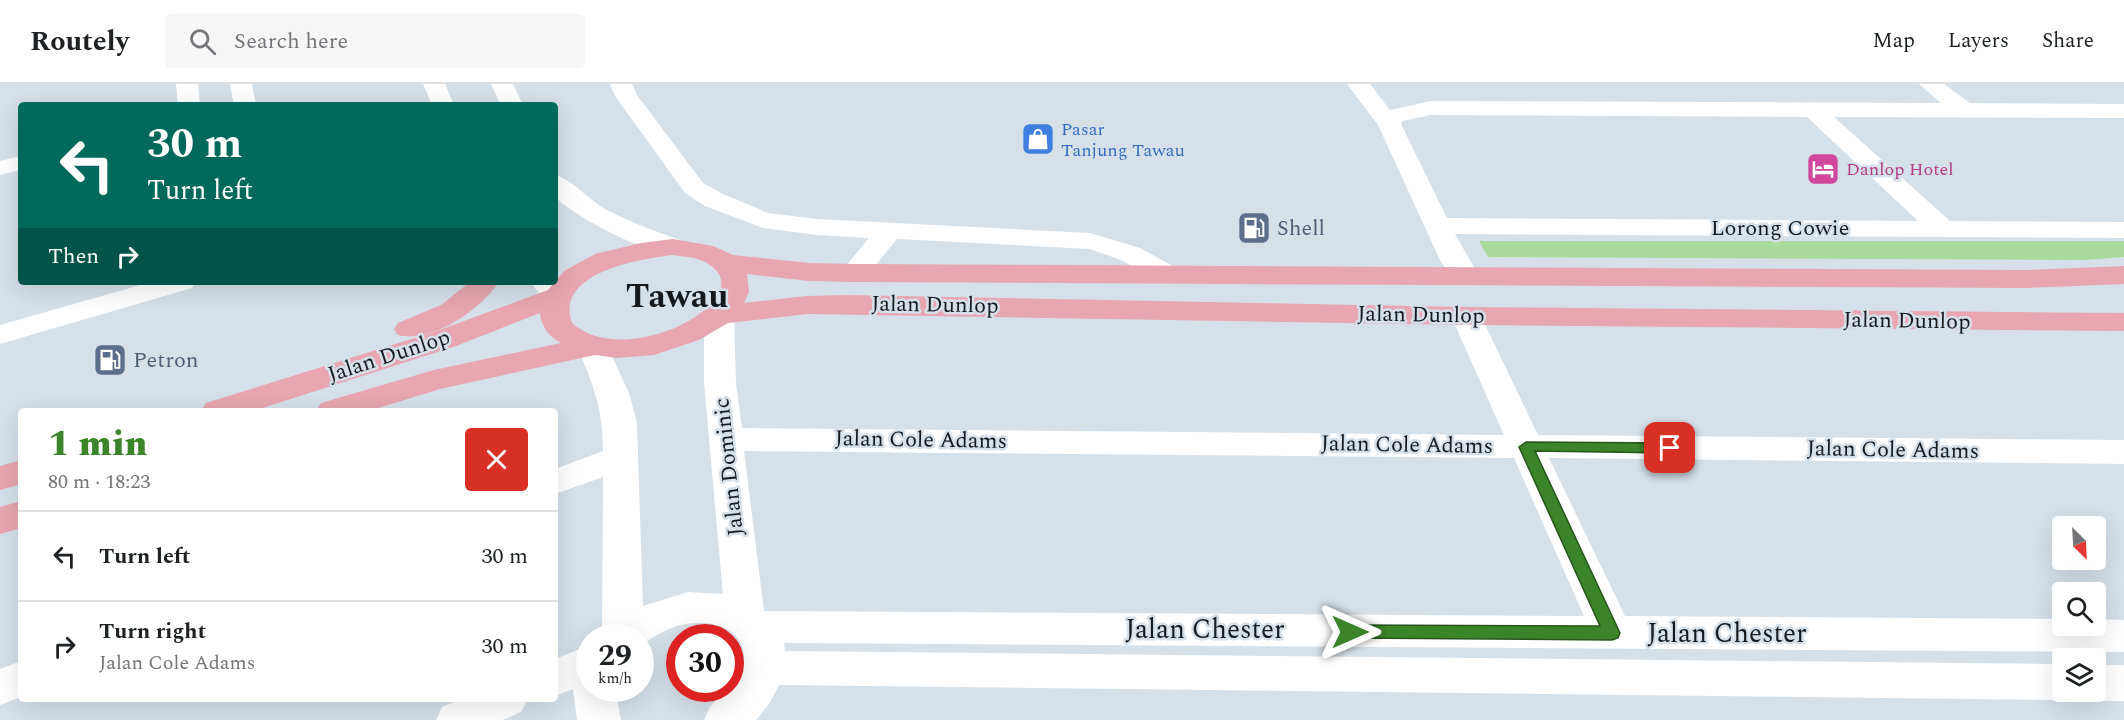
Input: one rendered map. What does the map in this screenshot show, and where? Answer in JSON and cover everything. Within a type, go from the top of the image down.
[{"type":"main road","name":"Jalan Dunlop","points":[[228,408],[445,339],[571,280],[591,266],[617,256],[645,249],[673,247],[694,249],[726,263],[809,272],[854,273],[2025,279],[2124,275]]},
{"type":"main road","points":[[551,289],[558,326],[571,338],[593,345],[619,348],[647,346],[675,339],[700,328],[719,315],[732,301],[736,287],[735,274],[726,263]]},
{"type":"main road","points":[[1465,276],[1493,295],[1620,318]]},
{"type":"main road","points":[[2025,279],[2124,289]]},
{"type":"main road","points":[[270,395],[334,358],[441,317],[471,298],[483,285]]},
{"type":"main road","name":"Jalan Dunlop","points":[[719,315],[807,305],[845,304],[1467,316],[2124,322]]},
{"type":"main road","name":"Jalan Dunlop","points":[[343,408],[434,380],[593,345]]},
{"type":"main road","points":[[0,478],[18,473]]},
{"type":"main road","points":[[0,521],[18,515]]},
{"type":"street","points":[[187,84],[189,102]]},
{"type":"street","points":[[241,84],[244,102]]},
{"type":"street","points":[[434,84],[442,102]]},
{"type":"street","points":[[502,84],[511,102]]},
{"type":"street","points":[[621,84],[626,96],[694,188],[714,200],[763,220],[785,225],[1090,241],[1113,245],[1132,253],[1168,274]]},
{"type":"street","points":[[1358,84],[1389,124],[1437,226],[1465,276]]},
{"type":"street","points":[[1373,84],[1387,96],[1399,102],[1431,108],[2124,111]]},
{"type":"street","points":[[1930,84],[1965,111]]},
{"type":"street","points":[[1389,124],[1393,116],[1431,108]]},
{"type":"street","points":[[1813,111],[1943,229]]},
{"type":"street","points":[[0,168],[18,164]]},
{"type":"street","points":[[558,186],[572,200],[598,217],[622,229],[673,247]]},
{"type":"street","name":"Lorong Cowie","points":[[1437,226],[2124,230]]},
{"type":"street","points":[[854,273],[890,230]]},
{"type":"street","points":[[0,335],[172,285]]},
{"type":"street","name":"Jalan Dominic","points":[[719,315],[720,383],[750,623],[764,646],[745,703]]},
{"type":"street","points":[[1467,316],[1612,633]]},
{"type":"street","points":[[593,345],[613,393],[620,423],[622,624]]},
{"type":"street","name":"Jalan Cole Adams","points":[[726,439],[2124,452]]},
{"type":"street","points":[[558,481],[621,457]]},
{"type":"street","points":[[642,624],[672,611],[699,607],[724,609],[750,623]]},
{"type":"street","name":"Jalan Chester","points":[[750,623],[1612,633],[2124,636]]},
{"type":"street","points":[[558,677],[576,668]]},
{"type":"street","points":[[0,687],[18,680]]},
{"type":"street","name":"Jalan Chester","points":[[745,703],[2052,682]]},
{"type":"street","points":[[2106,683],[2124,683]]},
{"type":"street","points":[[458,720],[499,702]]},
{"type":"green space","points":[[1479,241],[2124,241],[2124,257],[2085,260],[1488,257]]},
{"type":"place","name":"Pasar Tanjung Tawau","points":[[1038,139]]},
{"type":"place","name":"Danlop Hotel","points":[[1823,169]]},
{"type":"place","name":"Shell","points":[[1254,228]]},
{"type":"place","name":"Petron","points":[[110,360]]},
{"type":"district","name":"Tawau","points":[[677,297]]},
{"type":"route","points":[[1350,632],[1612,633],[1526,447],[1670,448]]}]
